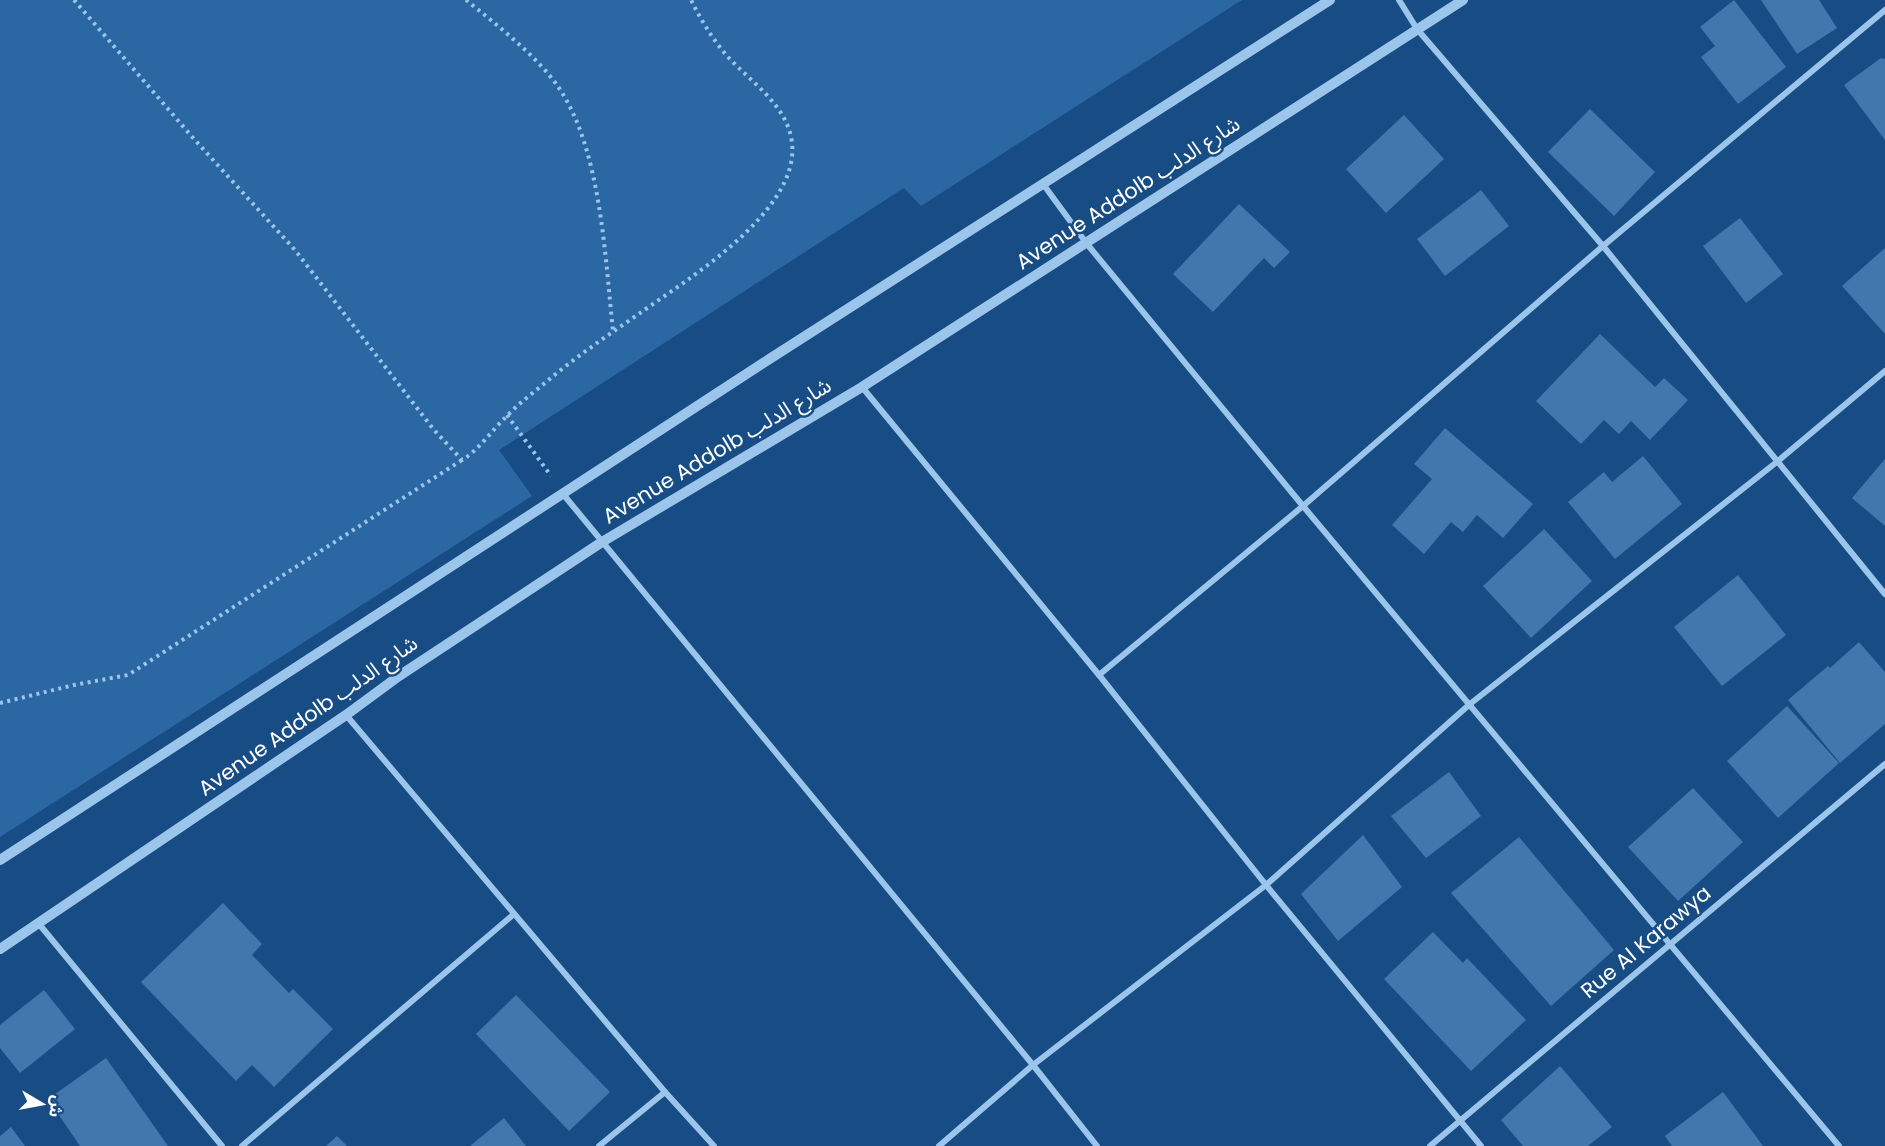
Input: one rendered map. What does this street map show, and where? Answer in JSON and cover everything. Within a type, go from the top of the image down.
[{"type":"street","name":"Avenue Addolb شارع الدلب","points":[[0,860],[1330,0]]},
{"type":"street","points":[[1399,0],[1417,28],[1603,246],[1885,594]]},
{"type":"street","name":"Avenue Addolb شارع الدلب","points":[[0,949],[346,715],[399,676],[602,542],[862,387],[1462,0]]},
{"type":"street","points":[[1099,675],[1303,506],[1603,246],[1885,10]]},
{"type":"street","points":[[1043,184],[1087,244],[1303,506],[1839,1146]]},
{"type":"street","points":[[939,1146],[1033,1065],[1266,885],[1470,704],[1778,461],[1885,371]]},
{"type":"street","points":[[862,387],[1481,1146]]},
{"type":"street","points":[[563,494],[1033,1065],[1097,1146]]},
{"type":"street","points":[[346,715],[665,1092],[714,1146]]},
{"type":"street","name":"Rue Al Karawya","points":[[1430,1146],[1885,764]]},
{"type":"street","points":[[242,1146],[514,914]]},
{"type":"street","points":[[39,924],[222,1146]]},
{"type":"street","points":[[599,1146],[665,1092]]},
{"type":"path","points":[[74,0],[194,140],[295,250],[435,430],[462,460]]},
{"type":"path","points":[[466,0],[542,68],[558,87],[575,116],[590,161],[602,233],[613,332]]},
{"type":"path","points":[[0,703],[128,675],[472,454],[507,415],[574,359],[696,275],[735,243],[781,189],[792,159],[791,138],[784,117],[728,56],[708,30],[691,0]]},
{"type":"path","points":[[507,415],[563,494]]},
{"type":"shaded area","points":[[0,0],[1242,0],[921,206],[904,188],[499,450],[532,496],[0,837]]},
{"type":"building","points":[[1734,0],[1786,67],[1738,104],[1701,57],[1715,46],[1700,27]]},
{"type":"building","points":[[1761,0],[1819,0],[1837,28],[1797,54]]},
{"type":"building","points":[[1881,58],[1885,59],[1885,140],[1844,85]]},
{"type":"building","points":[[1590,109],[1655,172],[1614,216],[1548,152]]},
{"type":"building","points":[[1404,115],[1444,159],[1386,213],[1346,169]]},
{"type":"building","points":[[1481,190],[1509,226],[1445,276],[1417,239]]},
{"type":"building","points":[[1239,204],[1290,252],[1274,268],[1264,258],[1213,312],[1173,274]]},
{"type":"building","points":[[1740,218],[1783,274],[1746,303],[1703,246]]},
{"type":"building","points":[[1885,248],[1885,334],[1842,286]]},
{"type":"building","points":[[1600,334],[1655,387],[1664,378],[1688,400],[1650,440],[1631,421],[1619,434],[1604,420],[1581,444],[1536,401]]},
{"type":"building","points":[[1445,428],[1533,504],[1503,538],[1477,515],[1463,532],[1451,522],[1424,554],[1392,525],[1432,479],[1414,464]]},
{"type":"building","points":[[1643,456],[1682,504],[1615,559],[1568,502],[1604,472],[1612,482]]},
{"type":"building","points":[[1885,459],[1885,526],[1852,498]]},
{"type":"building","points":[[1544,529],[1592,581],[1531,638],[1483,586]]},
{"type":"building","points":[[1738,575],[1786,635],[1722,686],[1674,627]]},
{"type":"building","points":[[1859,642],[1885,672],[1885,724],[1840,763],[1788,700]]},
{"type":"building","points":[[1787,706],[1839,763],[1778,818],[1727,761]]},
{"type":"building","points":[[1449,772],[1481,816],[1426,858],[1391,816]]},
{"type":"building","points":[[1693,788],[1743,842],[1678,901],[1628,847]]},
{"type":"building","points":[[1363,835],[1402,887],[1338,941],[1301,894]]},
{"type":"building","points":[[1519,837],[1614,950],[1551,1006],[1451,893]]},
{"type":"building","points":[[223,903],[262,944],[252,955],[289,993],[293,989],[333,1029],[274,1087],[252,1065],[236,1081],[141,982]]},
{"type":"building","points":[[1433,932],[1463,963],[1467,958],[1526,1020],[1471,1071],[1384,979]]},
{"type":"building","points":[[44,990],[75,1029],[20,1073],[0,1048],[0,1025]]},
{"type":"building","points":[[516,995],[610,1092],[569,1131],[476,1034]]},
{"type":"building","points":[[106,1058],[168,1146],[80,1146],[48,1099]]},
{"type":"building","points":[[1560,1066],[1612,1127],[1588,1146],[1523,1146],[1501,1120]]},
{"type":"building","points":[[1723,1092],[1763,1146],[1672,1146],[1665,1136]]},
{"type":"building","points":[[504,1118],[526,1146],[470,1146]]},
{"type":"building","points":[[11,1127],[25,1146],[0,1146],[0,1136]]},
{"type":"building","points":[[337,1136],[347,1146],[326,1146]]}]
